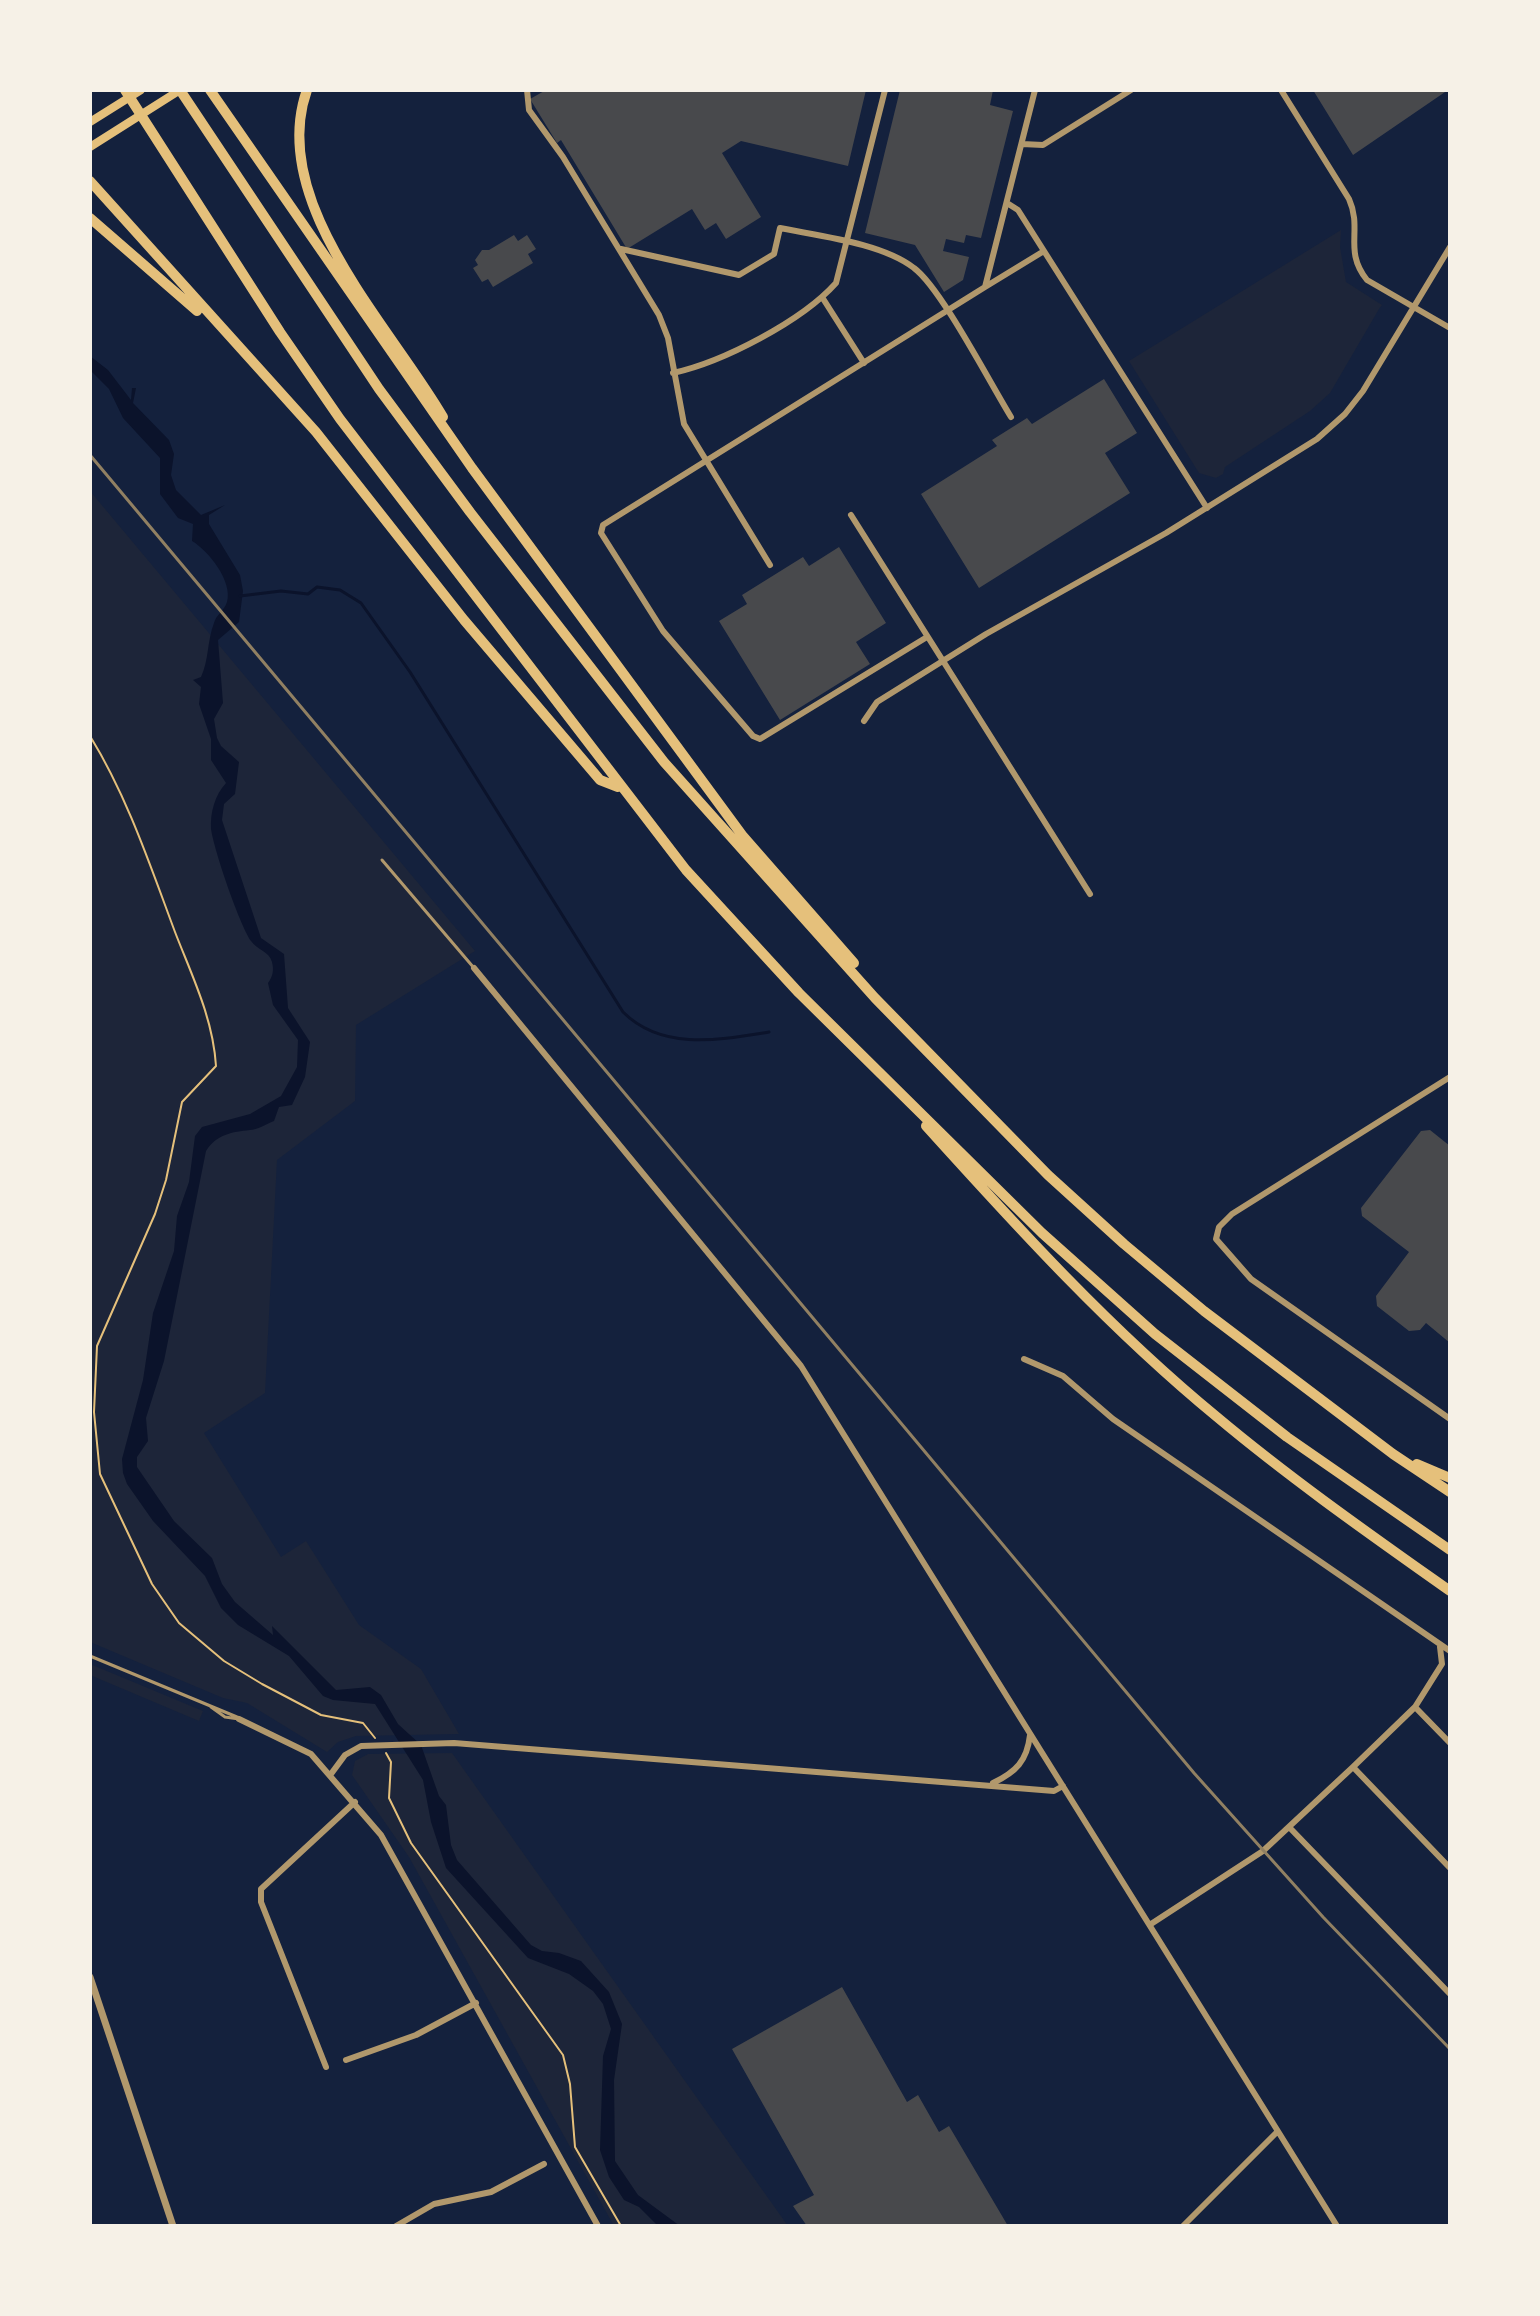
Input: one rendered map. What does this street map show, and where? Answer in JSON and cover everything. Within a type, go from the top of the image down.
[{"type":"highway","points":[[125,90],[280,332],[340,419],[686,870],[799,993],[1042,1233],[1155,1334],[1287,1437],[1450,1550]]},
{"type":"highway","points":[[180,90],[379,389],[470,512],[664,762],[875,998],[1048,1175],[1124,1244],[1204,1311],[1393,1454],[1450,1492]]},
{"type":"highway","points":[[210,90],[472,468],[742,835],[863,975],[875,998]]},
{"type":"highway","points":[[307,90],[299,143],[305,180],[319,218],[472,468]]},
{"type":"highway","points":[[90,181],[316,432],[464,620],[600,780],[620,787]]},
{"type":"highway","points":[[90,218],[229,338]]},
{"type":"highway","points":[[853,1044],[1066,1278],[1214,1415],[1309,1491],[1450,1588]]},
{"type":"highway","points":[[1393,1454],[1450,1478]]},
{"type":"main road","points":[[90,122],[141,90]]},
{"type":"main road","points":[[90,147],[180,90]]},
{"type":"street","points":[[527,90],[526,102],[620,249],[665,328],[684,424],[770,565]]},
{"type":"street","points":[[673,373],[730,355],[822,297],[841,273],[885,90]]},
{"type":"street","points":[[985,287],[1035,90]]},
{"type":"street","points":[[1022,144],[1043,145],[1131,90]]},
{"type":"street","points":[[1281,90],[1357,217],[1352,240],[1358,268],[1367,280],[1450,328]]},
{"type":"street","points":[[1007,203],[1018,210],[1207,508]]},
{"type":"street","points":[[620,249],[739,275],[774,254],[780,228],[849,241],[914,267],[946,311],[1011,417]]},
{"type":"street","points":[[864,721],[877,702],[1207,508],[1317,439],[1345,414],[1450,247]]},
{"type":"street","points":[[927,637],[760,739],[753,736],[663,631],[601,533],[603,525],[1044,251]]},
{"type":"street","points":[[822,297],[864,363]]},
{"type":"street","points":[[851,515],[1090,894]]},
{"type":"street","points":[[474,968],[801,1366],[1151,1924],[1276,2133],[1337,2226]]},
{"type":"street","points":[[1450,1077],[1232,1214],[1219,1227],[1216,1239],[1251,1279],[1450,1419]]},
{"type":"street","points":[[1024,1359],[1063,1376],[1113,1419],[1420,1627],[1440,1647],[1450,1651]]},
{"type":"street","points":[[1151,1924],[1242,1867],[1290,1828],[1415,1707],[1442,1664],[1440,1647]]},
{"type":"street","points":[[1415,1707],[1450,1743]]},
{"type":"street","points":[[239,1719],[297,1745],[331,1774],[355,1802],[401,1867],[598,2226]]},
{"type":"street","points":[[990,1784],[1011,1775],[1021,1764],[1030,1734]]},
{"type":"street","points":[[331,1774],[351,1750],[376,1745],[454,1743],[1054,1791],[1063,1786]]},
{"type":"street","points":[[1353,1767],[1450,1868]]},
{"type":"street","points":[[326,2067],[261,1902],[261,1889],[355,1802]]},
{"type":"street","points":[[1290,1828],[1450,1994]]},
{"type":"street","points":[[90,1977],[173,2226]]},
{"type":"street","points":[[346,2060],[416,2035],[476,2003]]},
{"type":"street","points":[[1183,2226],[1276,2133]]},
{"type":"street","points":[[396,2226],[434,2204],[491,2192],[544,2164]]},
{"type":"lane","points":[[382,860],[474,968]]},
{"type":"lane","points":[[90,1656],[209,1705],[231,1711],[239,1719]]},
{"type":"path","points":[[90,736],[114,778],[161,893],[214,1033],[216,1066],[182,1102],[166,1180],[155,1214],[97,1346],[94,1412],[100,1474],[152,1584],[179,1623],[224,1661],[262,1684],[321,1715],[363,1723],[388,1756],[389,1798],[411,1843],[563,2055],[570,2084],[575,2147],[621,2226]]},
{"type":"shaded area","points":[[1341,230],[1340,247],[1346,282],[1382,305],[1330,393],[1310,411],[1225,467],[1223,474],[1216,478],[1199,473],[1129,361]]},
{"type":"shaded area","points":[[90,356],[108,370],[131,400],[132,388],[136,388],[133,403],[169,440],[174,454],[171,475],[176,490],[201,515],[225,505],[209,515],[209,524],[240,575],[243,591],[239,622],[218,640],[223,703],[214,719],[217,738],[221,746],[239,762],[235,794],[224,804],[222,820],[261,938],[284,954],[288,1008],[310,1042],[305,1077],[292,1105],[279,1107],[274,1121],[256,1129],[225,1135],[206,1151],[164,1361],[146,1418],[148,1441],[137,1457],[137,1467],[174,1521],[212,1558],[222,1584],[235,1602],[273,1635],[272,1626],[336,1690],[370,1687],[381,1695],[398,1724],[421,1745],[439,1796],[446,1805],[451,1845],[457,1860],[531,1945],[581,1961],[609,1992],[622,2024],[614,2080],[615,2161],[638,2195],[680,2226],[656,2224],[639,2207],[624,2200],[609,2177],[600,2150],[603,2056],[611,2029],[603,2004],[593,1991],[569,1974],[528,1958],[446,1868],[431,1822],[423,1780],[375,1704],[333,1700],[323,1696],[289,1656],[238,1625],[221,1608],[205,1576],[153,1521],[127,1484],[123,1473],[122,1459],[143,1380],[153,1313],[174,1251],[177,1216],[189,1182],[195,1136],[202,1127],[250,1114],[281,1096],[297,1067],[298,1040],[273,1005],[268,983],[273,973],[272,962],[246,932],[211,829],[214,804],[226,783],[211,760],[211,739],[199,704],[201,687],[193,680],[201,677],[204,671],[214,623],[227,602],[226,585],[212,559],[192,541],[193,524],[178,518],[160,494],[160,458],[123,418],[109,389],[90,370]]},
{"type":"shaded area","points":[[90,491],[475,951],[356,1025],[355,1101],[277,1160],[265,1393],[204,1433],[281,1557],[306,1541],[359,1625],[421,1669],[459,1734],[356,1736],[338,1742],[327,1752],[247,1703],[223,1698],[90,1642]]},
{"type":"shaded area","points":[[90,1664],[203,1711],[199,1721],[90,1675]]},
{"type":"shaded area","points":[[452,1753],[788,2226],[614,2226],[409,1857],[352,1775],[355,1761],[368,1754]]},
{"type":"building","points":[[546,90],[866,90],[848,166],[741,141],[722,153],[761,217],[726,239],[716,223],[705,230],[692,209],[627,249],[561,140],[557,143],[530,99]]},
{"type":"building","points":[[900,90],[993,90],[990,105],[1013,111],[981,238],[966,235],[964,243],[946,239],[943,251],[969,257],[963,280],[944,292],[915,245],[865,233]]},
{"type":"building","points":[[1313,90],[1448,90],[1353,155]]},
{"type":"building","points":[[514,235],[518,241],[527,235],[536,249],[528,254],[533,263],[493,287],[488,279],[482,282],[473,268],[478,265],[475,260],[482,250],[489,250]]},
{"type":"building","points":[[1104,379],[1137,433],[1105,453],[1130,493],[979,588],[921,494],[997,446],[992,440],[1027,418],[1032,424]]},
{"type":"building","points":[[839,547],[886,623],[856,642],[870,664],[780,720],[719,621],[747,604],[742,595],[803,557],[809,566]]},
{"type":"building","points":[[1430,1130],[1450,1146],[1450,1343],[1426,1323],[1420,1330],[1409,1331],[1377,1306],[1376,1296],[1409,1252],[1362,1216],[1361,1208],[1421,1131]]},
{"type":"building","points":[[842,1987],[907,2102],[918,2095],[939,2132],[949,2126],[1008,2226],[807,2226],[793,2206],[814,2195],[732,2049]]},
{"type":"waterway","points":[[240,596],[281,591],[308,594],[317,587],[340,590],[361,603],[410,672],[623,1012],[655,1033],[673,1038],[731,1038],[769,1032]]},
{"type":"railway","points":[[90,455],[1194,1773],[1323,1917],[1450,2049]]}]
